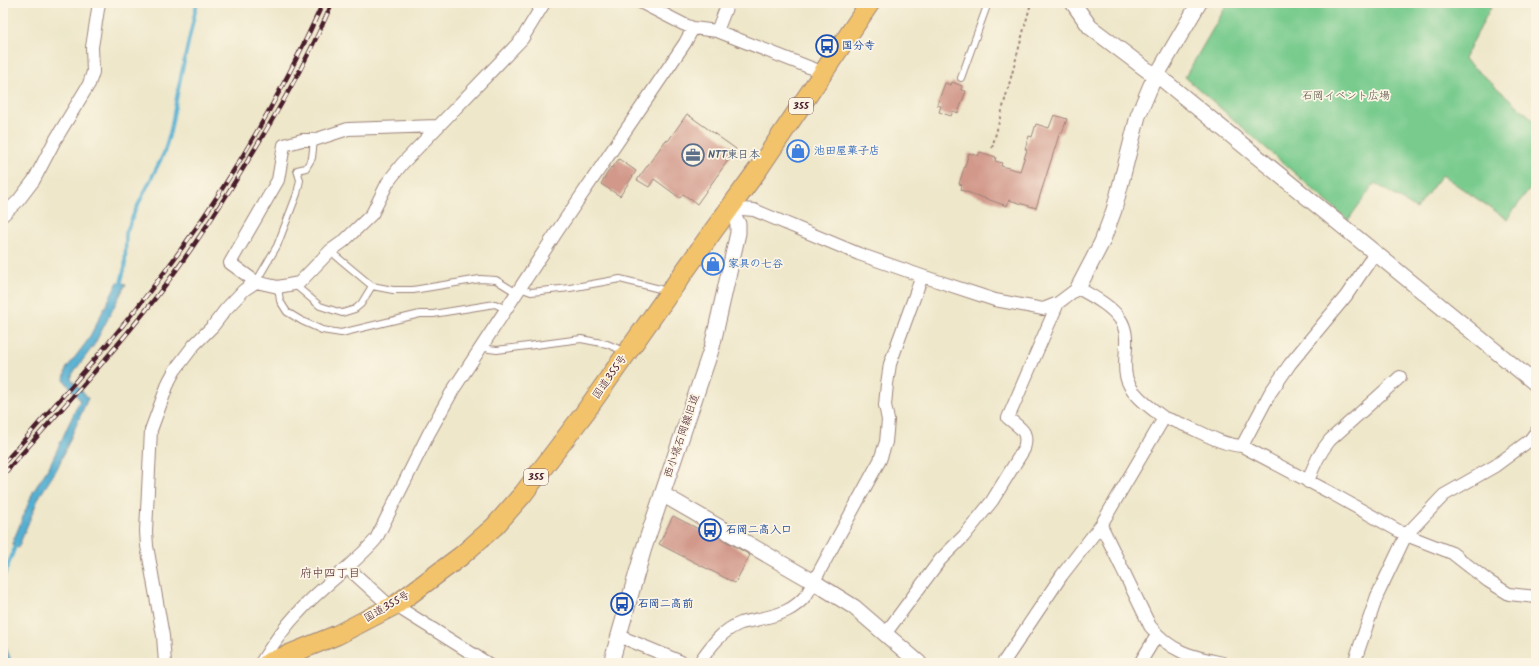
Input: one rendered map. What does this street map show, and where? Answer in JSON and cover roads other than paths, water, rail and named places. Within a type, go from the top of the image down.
[{"type":"highway","name":"国道355号","points":[[268,663],[337,634],[394,605],[461,556],[495,526],[548,462],[627,353],[763,163],[870,3]]},
{"type":"street","points":[[3,215],[18,201],[34,180],[54,142],[89,84],[93,72],[92,46],[99,3]]},
{"type":"street","points":[[437,126],[348,128],[314,140],[302,140],[284,144],[278,180],[230,263],[256,282],[278,287],[299,283],[330,251],[344,241],[372,214],[388,182],[402,164],[522,39],[544,3]]},
{"type":"street","points":[[642,3],[693,28],[717,31],[824,73]]},
{"type":"street","points":[[717,31],[728,3]]},
{"type":"street","points":[[1073,3],[1090,27],[1147,70],[1157,75],[1536,384]]},
{"type":"street","points":[[730,208],[754,210],[859,254],[995,300],[1043,309],[1058,303],[1078,288],[1102,242],[1114,210],[1138,116],[1151,85],[1199,3]]},
{"type":"street","points":[[261,663],[300,610],[348,568],[376,539],[429,433],[482,346],[693,28]]},
{"type":"street","name":"西小塙石岡線旧道","points":[[611,663],[644,548],[712,347],[737,245],[738,224],[730,208]]},
{"type":"street","points":[[1242,446],[1270,393],[1290,364],[1346,296],[1374,253]]},
{"type":"street","points":[[699,663],[714,643],[729,629],[742,622],[782,613],[794,607],[807,594],[814,582],[880,460],[886,442],[888,420],[886,398],[890,364],[922,276]]},
{"type":"street","points":[[165,663],[163,636],[147,546],[146,531],[151,430],[175,370],[226,309],[244,290],[256,282]]},
{"type":"street","points":[[1078,288],[1103,303],[1120,319],[1125,332],[1126,376],[1132,388],[1144,403],[1164,418],[1183,424],[1226,444],[1242,446],[1406,535],[1452,553],[1488,581],[1509,594],[1536,597]]},
{"type":"street","points":[[886,634],[940,560],[964,536],[992,501],[1024,449],[1027,440],[1024,432],[1008,418],[1058,303]]},
{"type":"street","points":[[1308,482],[1312,468],[1320,452],[1330,440],[1400,377]]},
{"type":"street","points":[[1003,663],[1062,575],[1100,525],[1164,418]]},
{"type":"street","points":[[1354,663],[1377,596],[1406,535],[1444,495],[1495,466],[1530,440],[1536,432]]},
{"type":"street","points":[[662,494],[814,582],[854,607],[919,663]]},
{"type":"street","points":[[1100,525],[1150,626],[1158,635],[1171,646],[1186,655],[1223,663]]},
{"type":"street","points":[[348,568],[394,605],[487,663]]},
{"type":"street","points":[[1140,663],[1158,635]]},
{"type":"street","points":[[619,636],[684,663]]},
{"type":"lane","points":[[961,78],[988,3]]},
{"type":"lane","points":[[256,282],[280,239],[298,194],[300,180],[297,170],[306,168],[312,158],[314,140]]},
{"type":"lane","points":[[330,251],[372,286],[393,290],[413,290],[480,279],[496,280],[518,290],[531,292],[570,288],[620,279],[660,289]]},
{"type":"lane","points":[[295,284],[320,306],[342,313],[355,309],[361,304],[372,286]]},
{"type":"lane","points":[[278,287],[280,301],[288,312],[302,322],[322,330],[341,333],[420,314],[433,314],[495,304],[506,309]]},
{"type":"lane","points":[[482,346],[489,350],[497,350],[581,339],[607,344],[627,353]]},
{"type":"water","points":[[118,282],[126,284],[94,345],[73,373],[71,379],[88,398],[57,469],[39,497],[18,548],[12,544],[33,492],[50,465],[80,400],[64,380],[66,369],[88,340]]},
{"type":"water","points":[[3,633],[5,645],[12,663],[3,662]]},
{"type":"waterway","points":[[120,286],[125,266],[126,233],[135,211],[164,153],[170,133],[197,3]]},
{"type":"waterway","points":[[3,578],[17,542]]},
{"type":"railway","points":[[3,464],[115,335],[150,291],[200,223],[223,188],[266,115],[286,79],[323,3]]},
{"type":"railway","points":[[3,475],[120,342],[157,296],[196,242],[221,205],[277,112],[297,76],[332,3]]},
{"type":"place","name":"国分寺","points":[[827,46]]},
{"type":"place","name":"池田屋菓子店","points":[[798,151]]},
{"type":"place","name":"NTT東日本","points":[[693,155]]},
{"type":"place","name":"家具の七谷","points":[[713,264]]},
{"type":"place","name":"石岡二高入口","points":[[710,530]]},
{"type":"place","name":"石岡二高前","points":[[622,604]]},
{"type":"district","name":"府中四丁目","points":[[330,573]]},
{"type":"park label","name":"石岡イベント広場","points":[[1346,96]]}]
